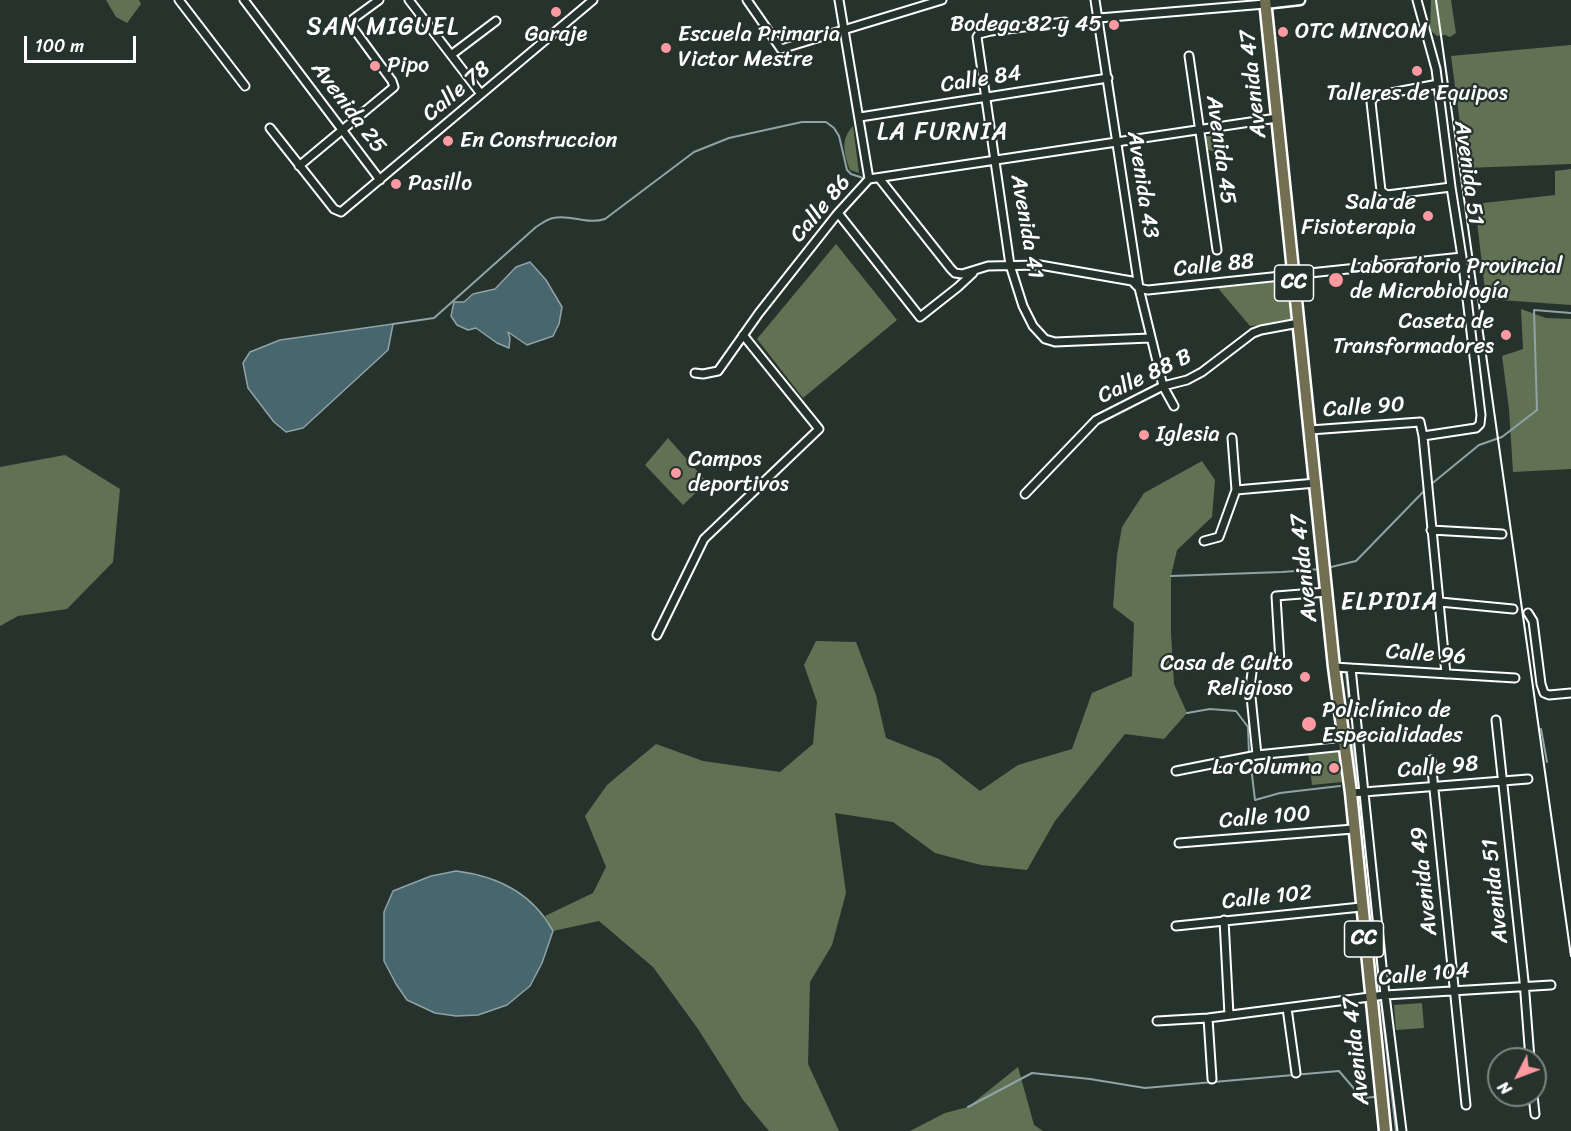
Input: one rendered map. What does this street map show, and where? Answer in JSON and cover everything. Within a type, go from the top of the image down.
[{"type":"main road","name":"Avenida 47","points":[[1265,2],[1324,568],[1351,793],[1385,1131]]},
{"type":"street","points":[[179,0],[245,86]]},
{"type":"street","name":"Avenida 25","points":[[244,0],[380,180]]},
{"type":"street","points":[[270,128],[299,166],[392,90],[394,87],[392,81],[351,25],[353,19],[379,0]]},
{"type":"street","points":[[409,0],[482,94]]},
{"type":"street","name":"Calle 78","points":[[299,166],[334,209],[338,212],[344,211],[593,0]]},
{"type":"street","points":[[747,0],[780,50],[942,0]]},
{"type":"street","points":[[839,0],[869,179]]},
{"type":"street","name":"Avenida 43","points":[[1095,0],[1139,288],[1163,386],[1174,406]]},
{"type":"street","points":[[1098,18],[1300,0]]},
{"type":"street","name":"Avenida 51","points":[[1417,0],[1436,69],[1482,415],[1480,424]]},
{"type":"street","points":[[451,55],[496,21]]},
{"type":"street","name":"Avenida 41","points":[[1065,22],[991,31],[979,34],[976,40],[996,160],[1010,265],[1023,306],[1033,326],[1045,339],[1054,342],[1150,338]]},
{"type":"street","name":"Avenida 45","points":[[1189,56],[1217,250]]},
{"type":"street","name":"Calle 84","points":[[860,117],[1108,78]]},
{"type":"street","points":[[1438,84],[1375,96],[1371,102],[1381,191],[1387,195],[1451,187]]},
{"type":"street","name":"Calle 86","points":[[695,373],[718,371],[742,335],[838,213],[869,179],[1277,118]]},
{"type":"street","name":"Calle 88","points":[[879,178],[955,273],[973,272],[988,266],[1041,265],[1132,281],[1139,288],[1148,290],[1462,257]]},
{"type":"street","name":"Calle 88","points":[[838,213],[920,317],[973,272]]},
{"type":"street","name":"Calle 88 B","points":[[1025,494],[1096,420],[1163,386],[1187,380],[1202,372],[1252,333],[1299,323]]},
{"type":"street","points":[[657,635],[704,539],[819,429],[742,335]]},
{"type":"street","name":"Calle 90","points":[[1310,430],[1420,422],[1423,436],[1464,431],[1476,428],[1480,424]]},
{"type":"street","points":[[1423,436],[1446,674]]},
{"type":"street","points":[[1204,541],[1220,537],[1236,490],[1232,438]]},
{"type":"street","points":[[1236,490],[1316,483]]},
{"type":"street","points":[[1431,530],[1502,534]]},
{"type":"street","points":[[1257,754],[1250,687],[1253,665],[1280,662],[1276,596],[1327,592]]},
{"type":"street","points":[[1440,602],[1513,609]]},
{"type":"street","points":[[1528,613],[1533,621],[1544,693],[1571,693]]},
{"type":"street","name":"Calle 96","points":[[1335,667],[1515,678]]},
{"type":"street","name":"Avenida 47","points":[[1351,668],[1385,995],[1402,1131]]},
{"type":"street","name":"Avenida 51","points":[[1496,720],[1529,1047]]},
{"type":"street","points":[[1176,771],[1257,754],[1345,746]]},
{"type":"street","name":"Avenida 49","points":[[1431,760],[1466,1105]]},
{"type":"street","name":"Calle 98","points":[[1351,793],[1528,779]]},
{"type":"street","name":"Calle 100","points":[[1179,843],[1353,829]]},
{"type":"street","points":[[1357,869],[1372,868]]},
{"type":"street","name":"Calle 102","points":[[1176,926],[1361,907]]},
{"type":"street","points":[[1224,920],[1229,1014]]},
{"type":"street","name":"Calle 104","points":[[1157,1022],[1208,1018],[1385,995],[1551,985]]},
{"type":"street","points":[[1287,1008],[1296,1073]]},
{"type":"street","points":[[1208,1018],[1212,1079]]},
{"type":"street","points":[[1534,1107],[1535,1114]]},
{"type":"green space","points":[[106,0],[139,0],[141,4],[127,23],[116,17]]},
{"type":"green space","points":[[1431,0],[1451,0],[1456,33],[1450,37],[1437,36],[1430,30]]},
{"type":"green space","points":[[1571,45],[1571,164],[1466,168],[1451,56]]},
{"type":"green space","points":[[853,126],[859,173],[850,170],[845,152],[846,136]]},
{"type":"green space","points":[[1205,136],[1221,137],[1228,145],[1228,150],[1219,153],[1205,149],[1203,141]]},
{"type":"green space","points":[[1571,169],[1571,305],[1486,299],[1475,204],[1555,195],[1555,171]]},
{"type":"green space","points":[[836,244],[897,320],[803,398],[757,339]]},
{"type":"green space","points":[[1290,280],[1294,322],[1250,326],[1217,287]]},
{"type":"green space","points":[[1521,309],[1546,318],[1571,319],[1571,469],[1513,472],[1509,409],[1502,356],[1523,349]]},
{"type":"green space","name":"Campos deportivos","points":[[668,438],[707,482],[683,505],[645,465]]},
{"type":"green space","points":[[65,455],[120,489],[113,562],[67,609],[18,616],[0,626],[0,467]]},
{"type":"green space","points":[[1202,461],[1215,480],[1212,517],[1177,550],[1171,576],[1174,684],[1187,713],[1164,739],[1125,734],[1055,821],[1027,870],[981,865],[935,853],[893,822],[835,813],[846,893],[832,945],[810,982],[808,1064],[839,1131],[769,1131],[743,1100],[698,1029],[653,967],[599,921],[553,931],[545,916],[593,893],[606,867],[585,816],[607,785],[656,744],[703,761],[780,772],[813,744],[817,702],[804,665],[816,641],[856,642],[876,695],[886,738],[939,759],[980,791],[1018,765],[1072,749],[1092,693],[1132,676],[1134,623],[1113,607],[1117,555],[1122,527],[1144,493]]},
{"type":"green space","points":[[1338,749],[1342,782],[1312,785],[1308,752]]},
{"type":"green space","points":[[1422,1003],[1424,1028],[1396,1030],[1394,1005]]},
{"type":"green space","points":[[1018,1067],[1034,1125],[1043,1131],[910,1131],[945,1113],[968,1107]]},
{"type":"water","points":[[530,262],[546,280],[562,307],[559,324],[553,336],[527,345],[508,332],[509,348],[497,343],[476,328],[468,330],[457,325],[451,316],[454,302],[464,302],[473,294],[495,289],[516,267]]},
{"type":"water","points":[[393,324],[388,350],[303,428],[286,432],[274,422],[248,388],[243,363],[250,352],[280,340]]},
{"type":"water","points":[[456,871],[486,877],[512,888],[535,906],[553,931],[542,963],[530,986],[507,1005],[478,1015],[456,1016],[435,1013],[407,1000],[384,961],[384,912],[393,891],[431,876]]},
{"type":"waterway","points":[[393,324],[434,318],[546,220],[560,217],[592,221],[605,219],[694,152],[729,138],[802,122],[826,122],[839,136],[847,170],[863,178]]},
{"type":"waterway","points":[[1429,486],[1479,445],[1502,437],[1537,410],[1534,310],[1571,313]]},
{"type":"waterway","points":[[1327,568],[1356,561],[1425,490]]},
{"type":"waterway","points":[[1171,576],[1321,569]]},
{"type":"waterway","points":[[1346,673],[1351,719]]},
{"type":"waterway","points":[[1187,713],[1210,709],[1236,711],[1248,727],[1249,754]]},
{"type":"waterway","points":[[1351,729],[1358,785]]},
{"type":"waterway","points":[[1541,729],[1547,762]]},
{"type":"waterway","points":[[1250,758],[1255,800],[1280,793],[1340,786]]},
{"type":"waterway","points":[[1360,799],[1363,828]]},
{"type":"waterway","points":[[1370,900],[1380,990]]},
{"type":"waterway","points":[[1381,1003],[1396,1131]]},
{"type":"waterway","points":[[968,1107],[1032,1073],[1145,1088],[1339,1071],[1362,1098],[1374,1097]]},
{"type":"railway","points":[[1436,0],[1571,956]]},
{"type":"place","name":"Garaje","points":[[556,12]]},
{"type":"place","name":"Bodega 82 y 45","points":[[1114,25]]},
{"type":"place","name":"OTC MINCOM","points":[[1283,32]]},
{"type":"place","name":"Escuela Primaria Victor Mestre","points":[[666,48]]},
{"type":"place","name":"Pipo","points":[[375,66]]},
{"type":"place","name":"Talleres de Equipos","points":[[1417,71]]},
{"type":"place","name":"En Construccion","points":[[448,141]]},
{"type":"place","name":"Pasillo","points":[[396,184]]},
{"type":"place","name":"Sala de Fisioterapia","points":[[1428,216]]},
{"type":"place","name":"Laboratorio Provincial de Microbiología","points":[[1336,280]]},
{"type":"place","name":"Caseta de Transformadores","points":[[1506,335]]},
{"type":"place","name":"Iglesia","points":[[1144,435]]},
{"type":"place","name":"Campos deportivos","points":[[676,473]]},
{"type":"place","name":"Casa de Culto Religioso","points":[[1305,677]]},
{"type":"place","name":"Policlínico de Especialidades","points":[[1309,724]]},
{"type":"place","name":"La Columna","points":[[1334,768]]},
{"type":"district","name":"SAN MIGUEL","points":[[383,28]]},
{"type":"district","name":"LA FURNIA","points":[[943,133]]},
{"type":"district","name":"ELPIDIA","points":[[1390,603]]}]
